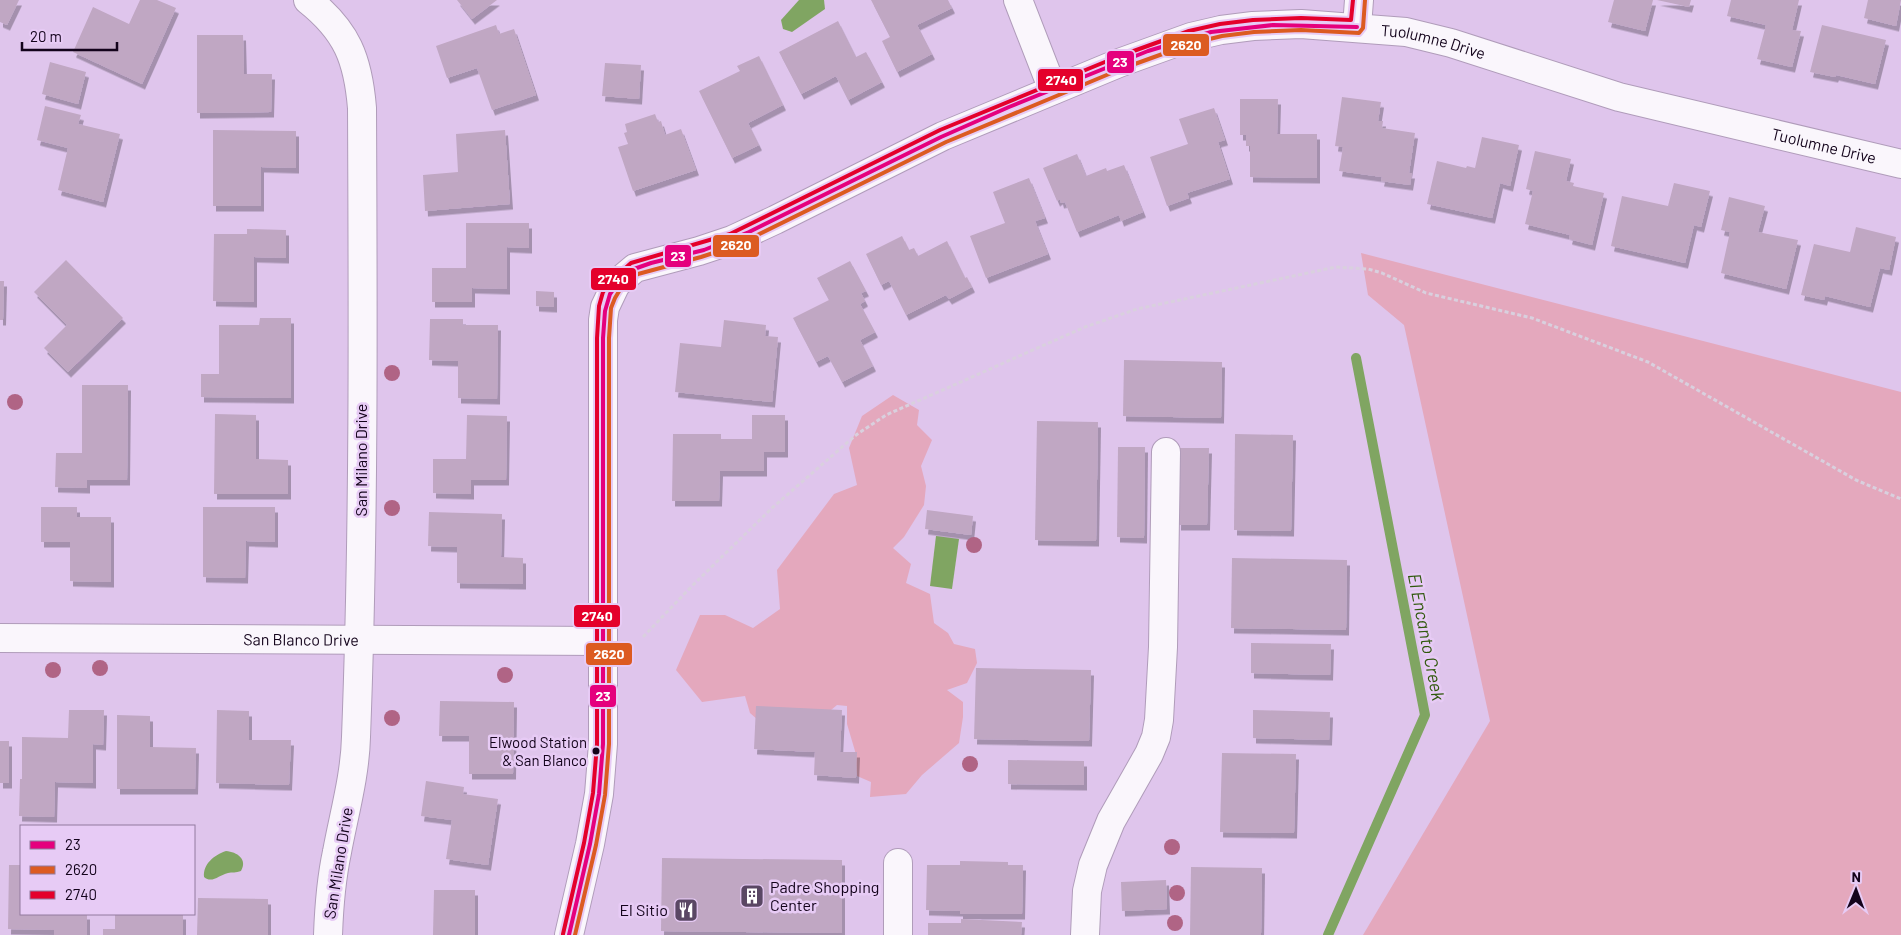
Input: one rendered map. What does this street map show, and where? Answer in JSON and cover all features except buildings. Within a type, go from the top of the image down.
[{"type":"street","name":"San Milano Drive","points":[[308,0],[320,9],[343,36],[354,63],[362,108],[361,583],[355,758],[350,791],[336,854],[329,900],[328,935]]},
{"type":"street","points":[[1018,0],[1053,90]]},
{"type":"street","points":[[1357,27],[1359,0]]},
{"type":"street","name":"Tuolumne Drive","points":[[603,641],[603,338],[605,307],[616,284],[635,268],[700,251],[757,228],[942,136],[1155,49],[1190,37],[1221,30],[1253,26],[1301,24],[1406,32],[1451,43],[1619,97],[1901,164]]},
{"type":"street","points":[[1085,935],[1087,890],[1092,865],[1111,821],[1149,754],[1156,736],[1159,720],[1163,638],[1166,452]]},
{"type":"street","name":"San Blanco Drive","points":[[0,638],[603,641]]},
{"type":"street","points":[[569,935],[600,794],[603,744],[603,641]]},
{"type":"street","points":[[898,863],[898,935]]},
{"type":"path","points":[[643,637],[690,587],[772,508],[856,435],[886,415],[1085,327],[1137,309],[1336,267],[1368,269],[1382,273],[1426,293],[1532,318],[1648,362],[1856,480],[1901,499]]},
{"type":"shaded area","points":[[799,0],[824,0],[825,9],[792,32],[783,29],[781,20]]},
{"type":"shaded area","points":[[1361,253],[1901,392],[1901,935],[1363,935],[1490,721],[1404,325],[1368,295]]},
{"type":"shaded area","points":[[893,395],[919,410],[917,425],[932,440],[921,466],[926,486],[924,505],[904,537],[893,548],[911,564],[906,583],[930,594],[934,623],[948,633],[954,644],[975,649],[977,663],[967,683],[947,690],[963,702],[959,743],[922,775],[906,794],[870,797],[871,782],[857,776],[855,751],[847,724],[847,706],[837,705],[818,721],[765,726],[750,713],[745,696],[702,702],[676,670],[700,615],[725,615],[753,628],[780,609],[777,570],[834,494],[857,485],[849,448],[862,416]]},
{"type":"shaded area","points":[[936,536],[959,539],[952,589],[930,586]]},
{"type":"shaded area","points":[[226,851],[240,857],[243,863],[241,871],[228,873],[210,880],[204,877],[207,864],[217,855]]},
{"type":"waterway","name":"El Encanto Creek","points":[[1328,935],[1425,715],[1356,358]]},
{"type":"transit line","name":"2740","points":[[563,934],[584,843],[593,793],[597,744],[597,338],[599,306],[603,292],[612,280],[631,263],[730,234],[940,130],[1117,57],[1189,31],[1220,24],[1253,20],[1301,18],[1351,20],[1353,0]]},
{"type":"transit line","name":"2620","points":[[575,935],[596,845],[605,795],[609,744],[609,338],[611,308],[621,288],[638,274],[735,246],[946,142],[1121,69],[1193,43],[1222,36],[1254,32],[1301,30],[1359,33],[1363,28],[1365,0]]},
{"type":"transit line","name":"23","points":[[569,935],[590,844],[599,794],[603,744],[603,338],[605,311],[610,294],[620,280],[634,269],[704,250],[749,232],[941,137],[1009,107],[1148,51],[1211,32],[1273,25],[1357,27]]},
{"type":"place","name":"Elwood Station & San Blanco","points":[[596,751]]},
{"type":"place","name":"Padre Shopping Center","points":[[752,896]]},
{"type":"place","name":"El Sitio","points":[[686,910]]}]
